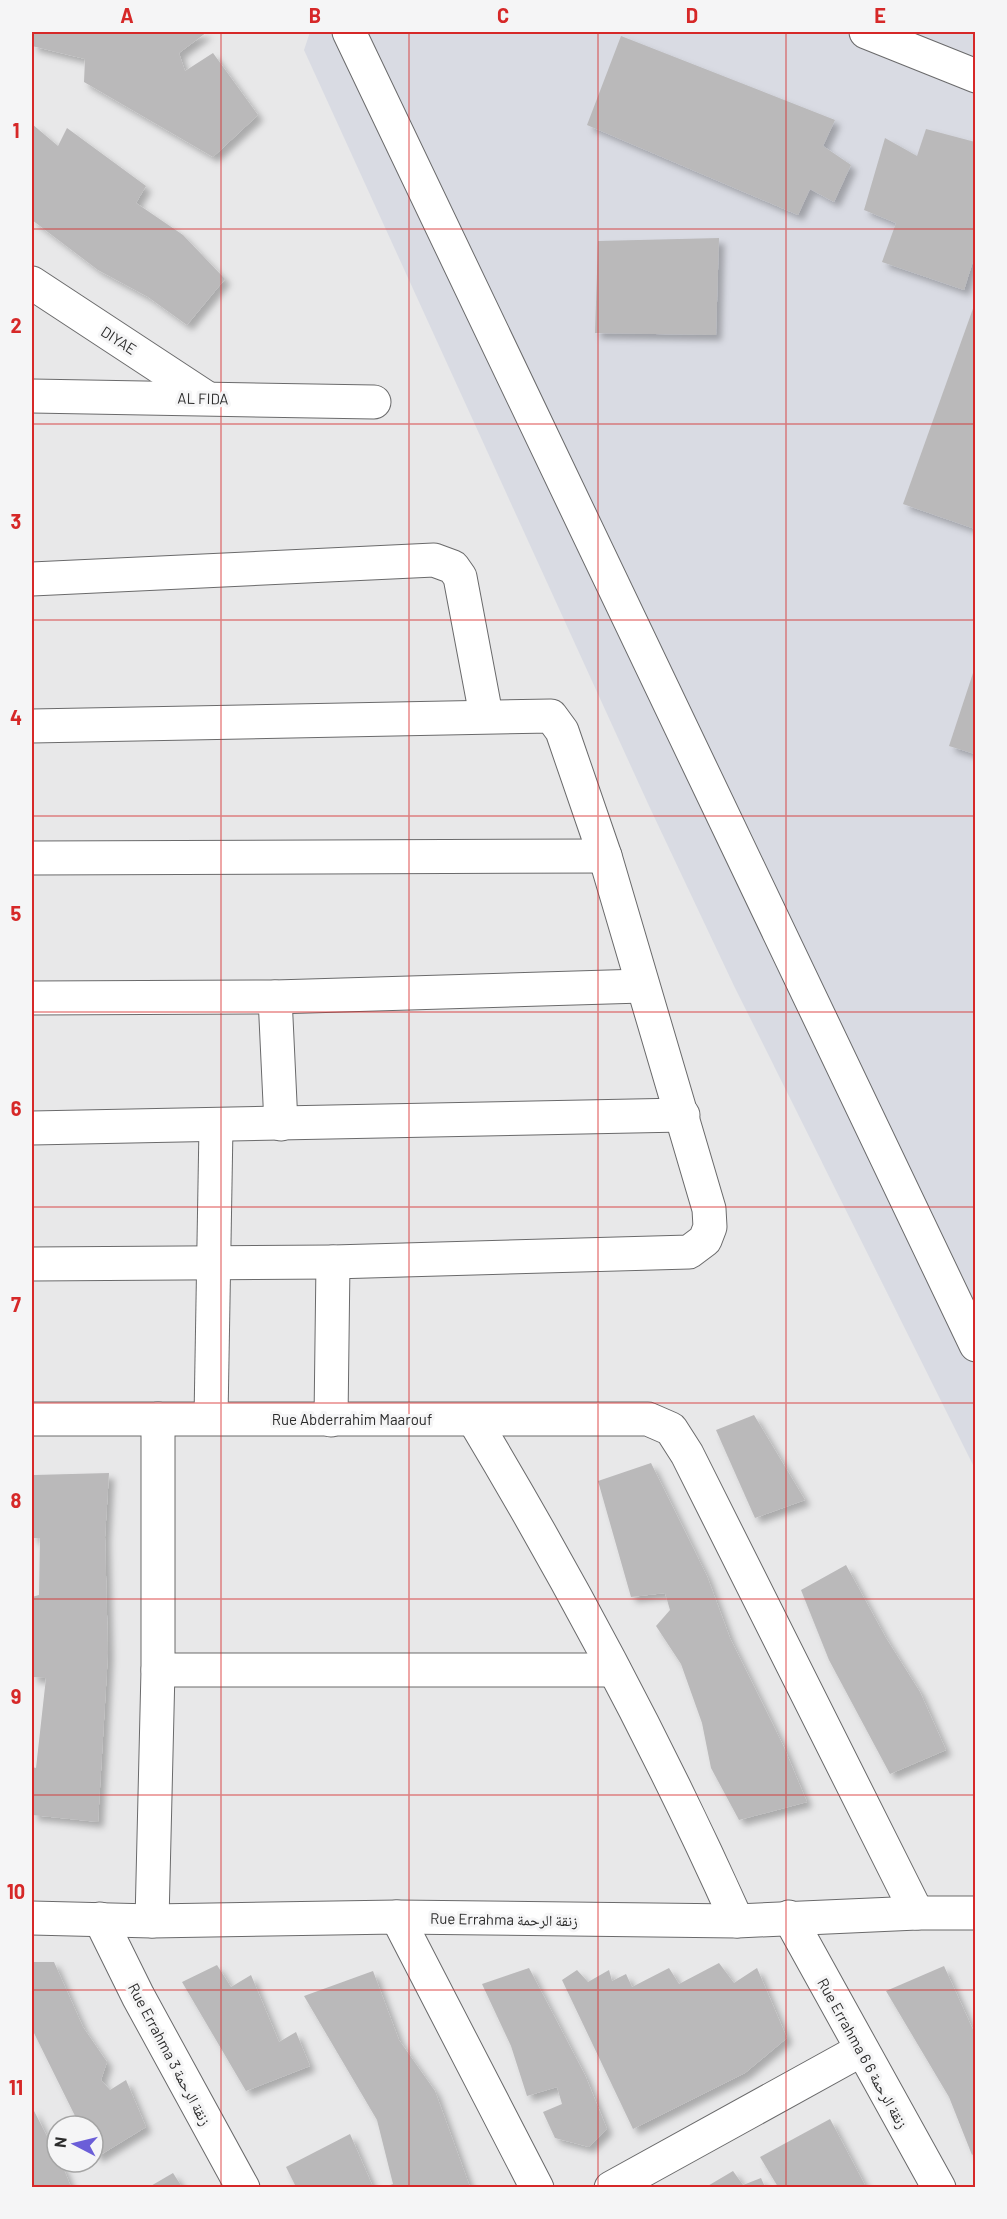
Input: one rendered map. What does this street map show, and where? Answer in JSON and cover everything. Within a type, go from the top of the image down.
[{"type":"street","points":[[349,32],[975,1345]]},
{"type":"street","points":[[866,32],[975,76]]},
{"type":"street","name":"DIYAE","points":[[32,283],[207,398]]},
{"type":"street","name":"AL FIDA","points":[[32,396],[374,402]]},
{"type":"street","points":[[32,579],[422,560],[446,563],[460,577],[486,715]]},
{"type":"street","points":[[32,726],[486,715],[540,714],[550,716],[562,731],[605,855],[642,986],[683,1115],[709,1209],[710,1227],[705,1240],[689,1252],[333,1262],[32,1264]]},
{"type":"street","points":[[32,858],[605,855]]},
{"type":"street","points":[[32,998],[275,997],[642,986]]},
{"type":"street","points":[[275,997],[281,1124]]},
{"type":"street","points":[[32,1128],[683,1115]]},
{"type":"street","points":[[211,1418],[216,1125]]},
{"type":"street","points":[[331,1420],[333,1262]]},
{"type":"street","name":"Rue Abderrahim Maarouf","points":[[32,1419],[648,1419],[671,1429],[687,1454],[917,1912]]},
{"type":"street","points":[[152,1921],[158,1670],[158,1419]]},
{"type":"street","points":[[474,1420],[534,1520],[614,1670],[700,1839],[737,1921]]},
{"type":"street","points":[[158,1670],[614,1670]]},
{"type":"street","name":"Rue Errahma زنقة الرحمة","points":[[32,1918],[152,1921],[397,1917],[737,1921],[917,1912],[975,1913]]},
{"type":"street","points":[[397,1917],[537,2187]]},
{"type":"street","name":"Rue Errahma 6 6 زنقة الرحمة","points":[[789,1917],[939,2187]]},
{"type":"street","name":"Rue Errahma 3 زنقة الرحمة","points":[[100,1919],[143,2006],[243,2187]]},
{"type":"street","points":[[611,2187],[861,2050]]},
{"type":"shaded area","points":[[310,32],[975,32],[975,1469],[735,988],[650,808],[304,50]]},
{"type":"building","points":[[32,32],[207,32],[179,53],[185,71],[213,53],[258,115],[213,157],[84,82],[85,59],[32,46]]},
{"type":"building","points":[[621,36],[835,120],[823,146],[851,165],[834,202],[810,189],[798,215],[587,125]]},
{"type":"building","points":[[32,124],[58,146],[67,128],[146,186],[136,203],[183,235],[225,279],[187,325],[148,297],[98,270],[32,220]]},
{"type":"building","points":[[926,129],[975,142],[975,255],[964,290],[882,262],[896,223],[864,210],[885,138],[917,156]]},
{"type":"building","points":[[719,238],[716,335],[595,333],[598,241]]},
{"type":"building","points":[[975,303],[975,529],[903,504]]},
{"type":"building","points":[[975,667],[975,754],[949,746]]},
{"type":"building","points":[[754,1415],[805,1500],[755,1518],[716,1430]]},
{"type":"building","points":[[651,1463],[707,1576],[730,1638],[783,1745],[807,1802],[739,1820],[711,1768],[702,1723],[681,1664],[656,1626],[670,1610],[665,1593],[631,1597],[598,1481]]},
{"type":"building","points":[[109,1473],[105,1537],[108,1653],[98,1822],[32,1815],[32,1767],[36,1768],[46,1678],[32,1677],[32,1597],[39,1595],[40,1538],[32,1538],[34,1475]]},
{"type":"building","points":[[846,1565],[886,1638],[920,1692],[946,1750],[890,1774],[829,1660],[801,1590]]},
{"type":"building","points":[[32,1962],[54,1962],[83,2027],[107,2062],[101,2080],[110,2090],[126,2080],[146,2127],[105,2152],[105,2114],[74,2114],[32,2029]]},
{"type":"building","points":[[719,1963],[734,1983],[757,1968],[787,2038],[745,2073],[633,2129],[562,1980],[577,1970],[588,1982],[609,1970],[612,1981],[626,1974],[632,1987],[669,1968],[679,1984]]},
{"type":"building","points":[[217,1965],[231,1987],[251,1975],[279,2042],[296,2032],[310,2066],[246,2091],[182,1982]]},
{"type":"building","points":[[944,1966],[975,2034],[975,2153],[972,2155],[949,2097],[886,1991]]},
{"type":"building","points":[[529,1968],[585,2075],[607,2129],[589,2147],[555,2138],[543,2112],[562,2104],[557,2087],[527,2096],[511,2046],[482,1984]]},
{"type":"building","points":[[373,1971],[399,2040],[435,2091],[470,2187],[385,2187],[393,2184],[377,2120],[304,1996]]},
{"type":"building","points":[[32,2107],[45,2132],[45,2174],[66,2174],[71,2187],[32,2187]]},
{"type":"building","points":[[830,2119],[866,2187],[778,2187],[760,2157]]},
{"type":"building","points":[[350,2134],[373,2187],[296,2187],[286,2167]]},
{"type":"building","points":[[733,2171],[743,2185],[761,2178],[765,2187],[706,2187]]},
{"type":"building","points":[[173,2173],[182,2187],[149,2187]]}]
